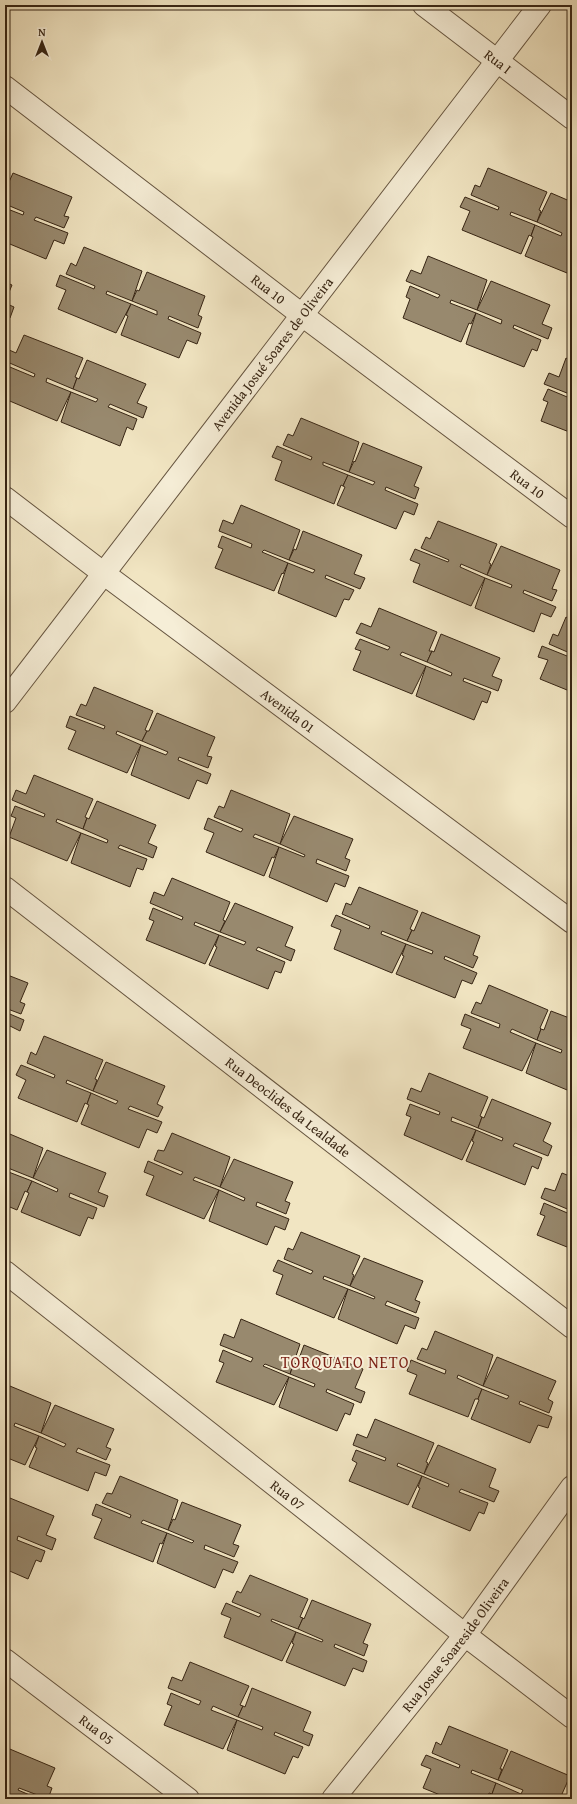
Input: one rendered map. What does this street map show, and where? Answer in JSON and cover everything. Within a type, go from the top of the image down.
[{"type":"street","name":"Rua I","points":[[424,5],[572,118]]},
{"type":"street","name":"Avenida Josué Soares de Oliveira","points":[[5,702],[540,5]]},
{"type":"street","name":"Rua 10","points":[[5,87],[302,314],[572,517]]},
{"type":"street","name":"Avenida 01","points":[[5,498],[103,573],[572,922]]},
{"type":"street","name":"Rua Deoclides da Lealdade","points":[[5,888],[572,1327]]},
{"type":"street","name":"Rua 07","points":[[5,1272],[465,1635],[572,1717]]},
{"type":"street","name":"Rua Josue Soareside Oliveira","points":[[333,1799],[465,1635],[572,1487]]},
{"type":"street","name":"Rua 05","points":[[5,1660],[188,1799]]},
{"type":"building","points":[[488,168],[547,192],[539,210],[541,211],[537,222],[511,212],[510,215],[535,225],[521,254],[462,230],[470,211],[460,207],[465,197],[498,210],[499,207],[471,195],[475,185],[480,187]]},
{"type":"building","points":[[13,173],[72,197],[64,216],[69,217],[64,228],[36,217],[34,220],[68,233],[64,244],[54,240],[46,259],[5,242],[5,208],[23,215],[24,212],[5,204],[5,191]]},
{"type":"building","points":[[551,193],[572,202],[572,275],[525,256],[533,237],[531,236],[535,225],[561,236],[562,233],[537,222]]},
{"type":"building","points":[[84,247],[142,271],[132,301],[107,291],[106,294],[131,304],[116,333],[58,309],[66,290],[56,286],[60,275],[94,289],[95,286],[66,274],[71,263],[76,266]]},
{"type":"building","points":[[428,256],[487,280],[477,310],[451,300],[450,303],[476,313],[471,324],[469,323],[461,342],[403,318],[410,299],[406,297],[410,286],[438,298],[440,295],[406,281],[411,270],[421,274]]},
{"type":"building","points":[[147,272],[205,296],[198,315],[202,317],[198,328],[169,316],[168,319],[201,333],[197,344],[187,340],[179,358],[121,335],[128,316],[126,315],[131,304],[157,315],[157,311],[132,301],[137,290],[139,291]]},
{"type":"building","points":[[491,281],[550,305],[542,324],[552,328],[548,339],[514,325],[513,328],[541,340],[537,351],[532,349],[524,367],[466,344],[476,313],[501,324],[502,320],[477,310]]},
{"type":"building","points":[[5,282],[12,285],[5,302]]},
{"type":"building","points":[[5,303],[14,307],[10,318],[5,316]]},
{"type":"building","points":[[24,335],[83,358],[75,377],[77,378],[73,389],[47,378],[46,382],[71,392],[57,421],[5,399],[5,365],[34,377],[35,374],[5,361],[7,349],[16,353]]},
{"type":"building","points":[[566,358],[572,361],[572,395],[544,384],[549,373],[559,377]]},
{"type":"building","points":[[87,360],[146,384],[137,403],[147,407],[143,418],[110,404],[108,407],[137,419],[133,430],[127,427],[120,446],[61,422],[71,392],[96,402],[98,399],[73,389]]},
{"type":"building","points":[[548,389],[572,399],[572,433],[541,421],[548,402],[543,400]]},
{"type":"building","points":[[301,418],[359,442],[349,472],[323,462],[323,465],[348,475],[343,486],[341,485],[334,504],[275,480],[282,461],[272,457],[277,446],[311,460],[312,457],[283,445],[288,434],[293,436]]},
{"type":"building","points":[[363,443],[422,467],[414,486],[419,488],[415,499],[386,487],[385,490],[418,504],[414,515],[404,511],[396,529],[337,505],[345,487],[343,486],[348,475],[373,485],[375,482],[349,472]]},
{"type":"building","points":[[241,505],[300,530],[289,560],[264,550],[262,552],[288,563],[274,591],[215,568],[223,549],[218,547],[222,536],[251,548],[252,544],[219,531],[223,520],[233,524]]},
{"type":"building","points":[[438,521],[497,544],[489,563],[491,564],[487,575],[461,564],[460,567],[485,578],[471,606],[413,582],[420,564],[410,560],[415,549],[448,562],[449,560],[421,548],[426,537],[430,539]]},
{"type":"building","points":[[303,531],[362,555],[354,574],[365,578],[360,589],[326,575],[325,578],[354,590],[349,600],[344,599],[336,617],[278,593],[288,563],[313,573],[315,570],[289,560],[294,549],[296,550]]},
{"type":"building","points":[[501,546],[560,570],[552,589],[557,590],[552,601],[524,590],[523,593],[556,607],[551,617],[541,613],[534,632],[475,608],[485,578],[511,588],[512,585],[487,575]]},
{"type":"building","points":[[379,608],[437,632],[429,651],[432,651],[427,662],[402,652],[400,655],[426,666],[412,694],[353,670],[361,651],[355,649],[360,639],[388,650],[390,647],[356,633],[361,623],[371,627]]},
{"type":"building","points":[[566,617],[572,620],[572,654],[549,644],[553,634],[558,636]]},
{"type":"building","points":[[441,634],[500,658],[492,676],[502,680],[498,691],[464,678],[463,681],[491,692],[487,703],[482,701],[474,720],[416,696],[426,666],[451,676],[452,673],[427,662],[432,651],[434,652]]},
{"type":"building","points":[[542,646],[572,658],[572,692],[540,679],[548,660],[538,657]]},
{"type":"building","points":[[94,687],[153,711],[145,730],[147,731],[142,741],[117,731],[116,734],[141,745],[127,773],[68,749],[76,731],[66,727],[70,716],[104,729],[105,726],[76,715],[81,704],[86,706]]},
{"type":"building","points":[[157,713],[215,737],[207,756],[212,757],[208,768],[179,757],[178,760],[211,774],[207,784],[197,780],[189,799],[131,775],[141,745],[166,755],[168,752],[142,741],[147,731],[149,731]]},
{"type":"building","points":[[34,775],[93,799],[85,817],[87,818],[83,829],[57,819],[56,822],[81,833],[67,861],[9,837],[16,818],[11,816],[15,806],[44,817],[45,814],[12,800],[16,790],[26,794]]},
{"type":"building","points":[[231,790],[290,814],[280,844],[255,834],[253,837],[279,847],[274,858],[272,857],[264,876],[206,852],[214,833],[204,829],[208,818],[241,832],[243,829],[214,817],[219,806],[224,808]]},
{"type":"building","points":[[97,801],[156,825],[148,843],[157,847],[153,858],[120,845],[118,848],[147,859],[143,870],[137,868],[130,887],[71,863],[81,833],[107,843],[108,840],[83,829],[87,818],[89,819]]},
{"type":"building","points":[[294,816],[353,839],[345,858],[350,860],[346,871],[317,859],[316,863],[349,876],[345,887],[335,883],[327,902],[269,877],[279,847],[304,857],[305,855],[280,844]]},
{"type":"building","points":[[172,878],[230,902],[223,920],[225,921],[220,932],[195,922],[194,925],[219,935],[205,964],[146,940],[154,921],[149,919],[153,908],[182,920],[183,917],[150,903],[154,892],[164,896]]},
{"type":"building","points":[[359,887],[418,911],[410,929],[412,930],[407,941],[382,931],[381,934],[406,944],[392,973],[334,949],[341,930],[331,926],[336,915],[369,929],[370,926],[342,914],[346,903],[351,905]]},
{"type":"building","points":[[235,903],[293,927],[285,946],[295,950],[291,961],[258,947],[256,950],[285,962],[281,973],[275,971],[268,989],[209,965],[217,947],[215,946],[219,935],[244,945],[246,942],[220,932]]},
{"type":"building","points":[[422,912],[480,936],[473,955],[478,957],[473,968],[445,956],[444,959],[477,973],[472,984],[462,980],[455,998],[396,974],[404,956],[402,955],[406,944],[432,954],[433,951],[407,941],[412,930],[414,931]]},
{"type":"building","points":[[5,974],[28,983],[20,1002],[25,1004],[21,1014],[5,1008]]},
{"type":"building","points":[[489,985],[548,1010],[540,1028],[541,1029],[537,1040],[512,1029],[510,1032],[536,1043],[522,1071],[463,1048],[471,1029],[461,1025],[465,1014],[499,1028],[500,1024],[471,1013],[476,1002],[481,1004]]},
{"type":"building","points":[[551,1011],[572,1019],[572,1092],[526,1073],[536,1043],[561,1053],[562,1050],[537,1040],[541,1029],[544,1030]]},
{"type":"building","points":[[5,1012],[24,1020],[20,1031],[10,1026],[5,1038]]},
{"type":"building","points":[[44,1036],[103,1060],[95,1079],[97,1080],[93,1091],[67,1080],[66,1083],[91,1093],[77,1122],[18,1098],[26,1080],[16,1075],[21,1065],[54,1078],[55,1075],[27,1063],[31,1052],[36,1055]]},
{"type":"building","points":[[106,1062],[165,1086],[157,1104],[163,1107],[158,1117],[130,1106],[128,1109],[162,1122],[157,1133],[147,1129],[139,1148],[81,1124],[89,1105],[87,1104],[91,1093],[116,1104],[118,1101],[93,1091]]},
{"type":"building","points":[[429,1073],[488,1097],[480,1116],[482,1117],[478,1128],[452,1117],[451,1121],[476,1130],[462,1160],[404,1135],[411,1117],[406,1115],[410,1104],[439,1115],[440,1112],[407,1099],[411,1088],[421,1092]]},
{"type":"building","points":[[492,1099],[551,1123],[543,1141],[552,1146],[548,1156],[515,1143],[513,1146],[542,1158],[538,1169],[532,1166],[525,1185],[466,1161],[474,1142],[472,1141],[476,1130],[502,1141],[503,1138],[478,1128]]},
{"type":"building","points":[[5,1132],[43,1148],[33,1178],[8,1168],[6,1171],[32,1181],[27,1192],[25,1191],[17,1210],[5,1205]]},
{"type":"building","points":[[172,1133],[230,1157],[220,1187],[195,1177],[193,1180],[219,1190],[204,1219],[146,1195],[154,1176],[144,1172],[148,1161],[181,1175],[183,1172],[154,1160],[158,1150],[164,1151]]},
{"type":"building","points":[[47,1150],[106,1173],[98,1192],[108,1196],[104,1207],[70,1193],[69,1197],[97,1208],[93,1219],[88,1217],[80,1236],[21,1212],[32,1181],[57,1192],[58,1189],[33,1178]]},
{"type":"building","points":[[234,1159],[293,1182],[285,1201],[290,1203],[286,1214],[257,1202],[256,1206],[289,1219],[285,1230],[275,1226],[267,1245],[209,1221],[219,1190],[244,1201],[245,1198],[220,1187]]},
{"type":"building","points":[[562,1173],[572,1177],[572,1211],[541,1198],[545,1188],[555,1191]]},
{"type":"building","points":[[544,1203],[572,1215],[572,1249],[537,1235],[545,1216],[540,1214]]},
{"type":"building","points":[[301,1232],[360,1256],[352,1274],[354,1275],[350,1286],[324,1276],[323,1279],[348,1289],[334,1318],[276,1294],[283,1275],[273,1271],[278,1260],[311,1274],[313,1271],[284,1259],[288,1248],[293,1250]]},
{"type":"building","points":[[364,1258],[423,1281],[415,1300],[420,1302],[416,1313],[387,1301],[385,1305],[419,1318],[415,1329],[405,1325],[397,1344],[338,1319],[348,1289],[374,1299],[375,1297],[350,1286]]},
{"type":"building","points":[[241,1319],[300,1344],[290,1374],[265,1364],[263,1366],[289,1377],[274,1405],[216,1382],[224,1363],[219,1361],[223,1350],[251,1362],[253,1358],[220,1345],[224,1334],[234,1338]]},
{"type":"building","points":[[435,1331],[493,1355],[483,1386],[458,1375],[457,1378],[482,1389],[478,1399],[475,1399],[468,1417],[409,1394],[417,1375],[407,1371],[411,1360],[445,1374],[446,1370],[417,1359],[422,1348],[427,1350]]},
{"type":"building","points":[[304,1345],[363,1369],[355,1388],[365,1392],[361,1403],[327,1389],[326,1392],[354,1404],[350,1415],[345,1413],[337,1431],[279,1407],[289,1377],[314,1387],[315,1384],[290,1374],[294,1363],[297,1364]]},
{"type":"building","points":[[497,1357],[556,1381],[548,1399],[553,1402],[549,1413],[520,1401],[519,1404],[552,1417],[548,1428],[538,1425],[530,1443],[471,1419],[482,1389],[507,1399],[509,1396],[483,1386]]},
{"type":"building","points":[[5,1384],[51,1403],[41,1433],[15,1423],[14,1426],[39,1436],[25,1465],[5,1457]]},
{"type":"building","points":[[55,1405],[114,1429],[106,1447],[111,1449],[106,1460],[78,1448],[76,1452],[110,1465],[106,1476],[95,1472],[88,1491],[29,1467],[37,1448],[35,1447],[39,1436],[64,1447],[66,1444],[41,1433]]},
{"type":"building","points":[[375,1419],[434,1443],[426,1462],[428,1463],[424,1474],[398,1463],[397,1466],[422,1476],[408,1505],[349,1481],[357,1463],[352,1460],[356,1450],[385,1461],[386,1458],[353,1445],[357,1434],[367,1438]]},
{"type":"building","points":[[438,1445],[496,1469],[489,1487],[499,1491],[494,1502],[461,1489],[459,1492],[488,1503],[484,1514],[479,1512],[470,1531],[412,1507],[420,1488],[418,1487],[422,1476],[448,1487],[449,1484],[424,1474]]},
{"type":"building","points":[[120,1476],[178,1500],[168,1530],[143,1520],[141,1523],[167,1533],[162,1544],[160,1543],[153,1562],[94,1538],[102,1519],[92,1515],[96,1504],[130,1518],[131,1515],[102,1503],[107,1493],[112,1494]]},
{"type":"building","points":[[5,1496],[54,1516],[46,1535],[56,1539],[52,1550],[18,1536],[17,1540],[45,1551],[41,1562],[36,1560],[28,1579],[5,1569]]},
{"type":"building","points":[[182,1502],[241,1525],[233,1544],[239,1546],[234,1557],[205,1545],[204,1549],[238,1562],[233,1573],[223,1569],[215,1588],[157,1563],[167,1533],[192,1543],[194,1541],[168,1530],[173,1519],[175,1520]]},
{"type":"building","points":[[250,1575],[308,1599],[300,1617],[303,1618],[298,1629],[272,1619],[271,1621],[296,1632],[282,1661],[224,1637],[231,1618],[221,1614],[226,1603],[259,1617],[261,1614],[232,1602],[237,1591],[241,1593]]},
{"type":"building","points":[[312,1600],[371,1624],[363,1643],[368,1645],[364,1656],[335,1644],[334,1647],[367,1661],[363,1672],[353,1668],[345,1686],[286,1662],[294,1644],[292,1643],[296,1632],[322,1642],[323,1640],[298,1629]]},
{"type":"building","points":[[190,1662],[249,1686],[240,1705],[243,1706],[238,1717],[213,1706],[211,1710],[237,1720],[223,1749],[164,1725],[172,1706],[167,1704],[171,1693],[199,1705],[201,1701],[168,1688],[172,1677],[182,1681]]},
{"type":"building","points":[[252,1688],[311,1712],[303,1731],[313,1735],[309,1746],[275,1732],[274,1735],[303,1747],[298,1758],[293,1756],[285,1774],[227,1750],[237,1720],[262,1730],[263,1727],[238,1717],[243,1706],[245,1707]]},
{"type":"building","points":[[449,1726],[508,1750],[500,1769],[502,1769],[498,1780],[472,1770],[471,1773],[496,1783],[492,1794],[489,1793],[487,1799],[450,1799],[423,1788],[431,1769],[421,1765],[426,1755],[459,1768],[460,1765],[432,1753],[436,1742],[441,1745]]},
{"type":"building","points":[[5,1747],[55,1768],[47,1786],[52,1788],[48,1799],[19,1788],[18,1790],[39,1799],[5,1799],[5,1785],[7,1782],[5,1781]]},
{"type":"building","points":[[511,1751],[570,1776],[562,1794],[568,1796],[567,1799],[543,1799],[535,1796],[535,1799],[492,1799],[494,1795],[492,1794],[496,1783],[521,1794],[523,1790],[498,1780]]},
{"type":"district","name":"TORQUATO NETO","points":[[345,1362]]}]
